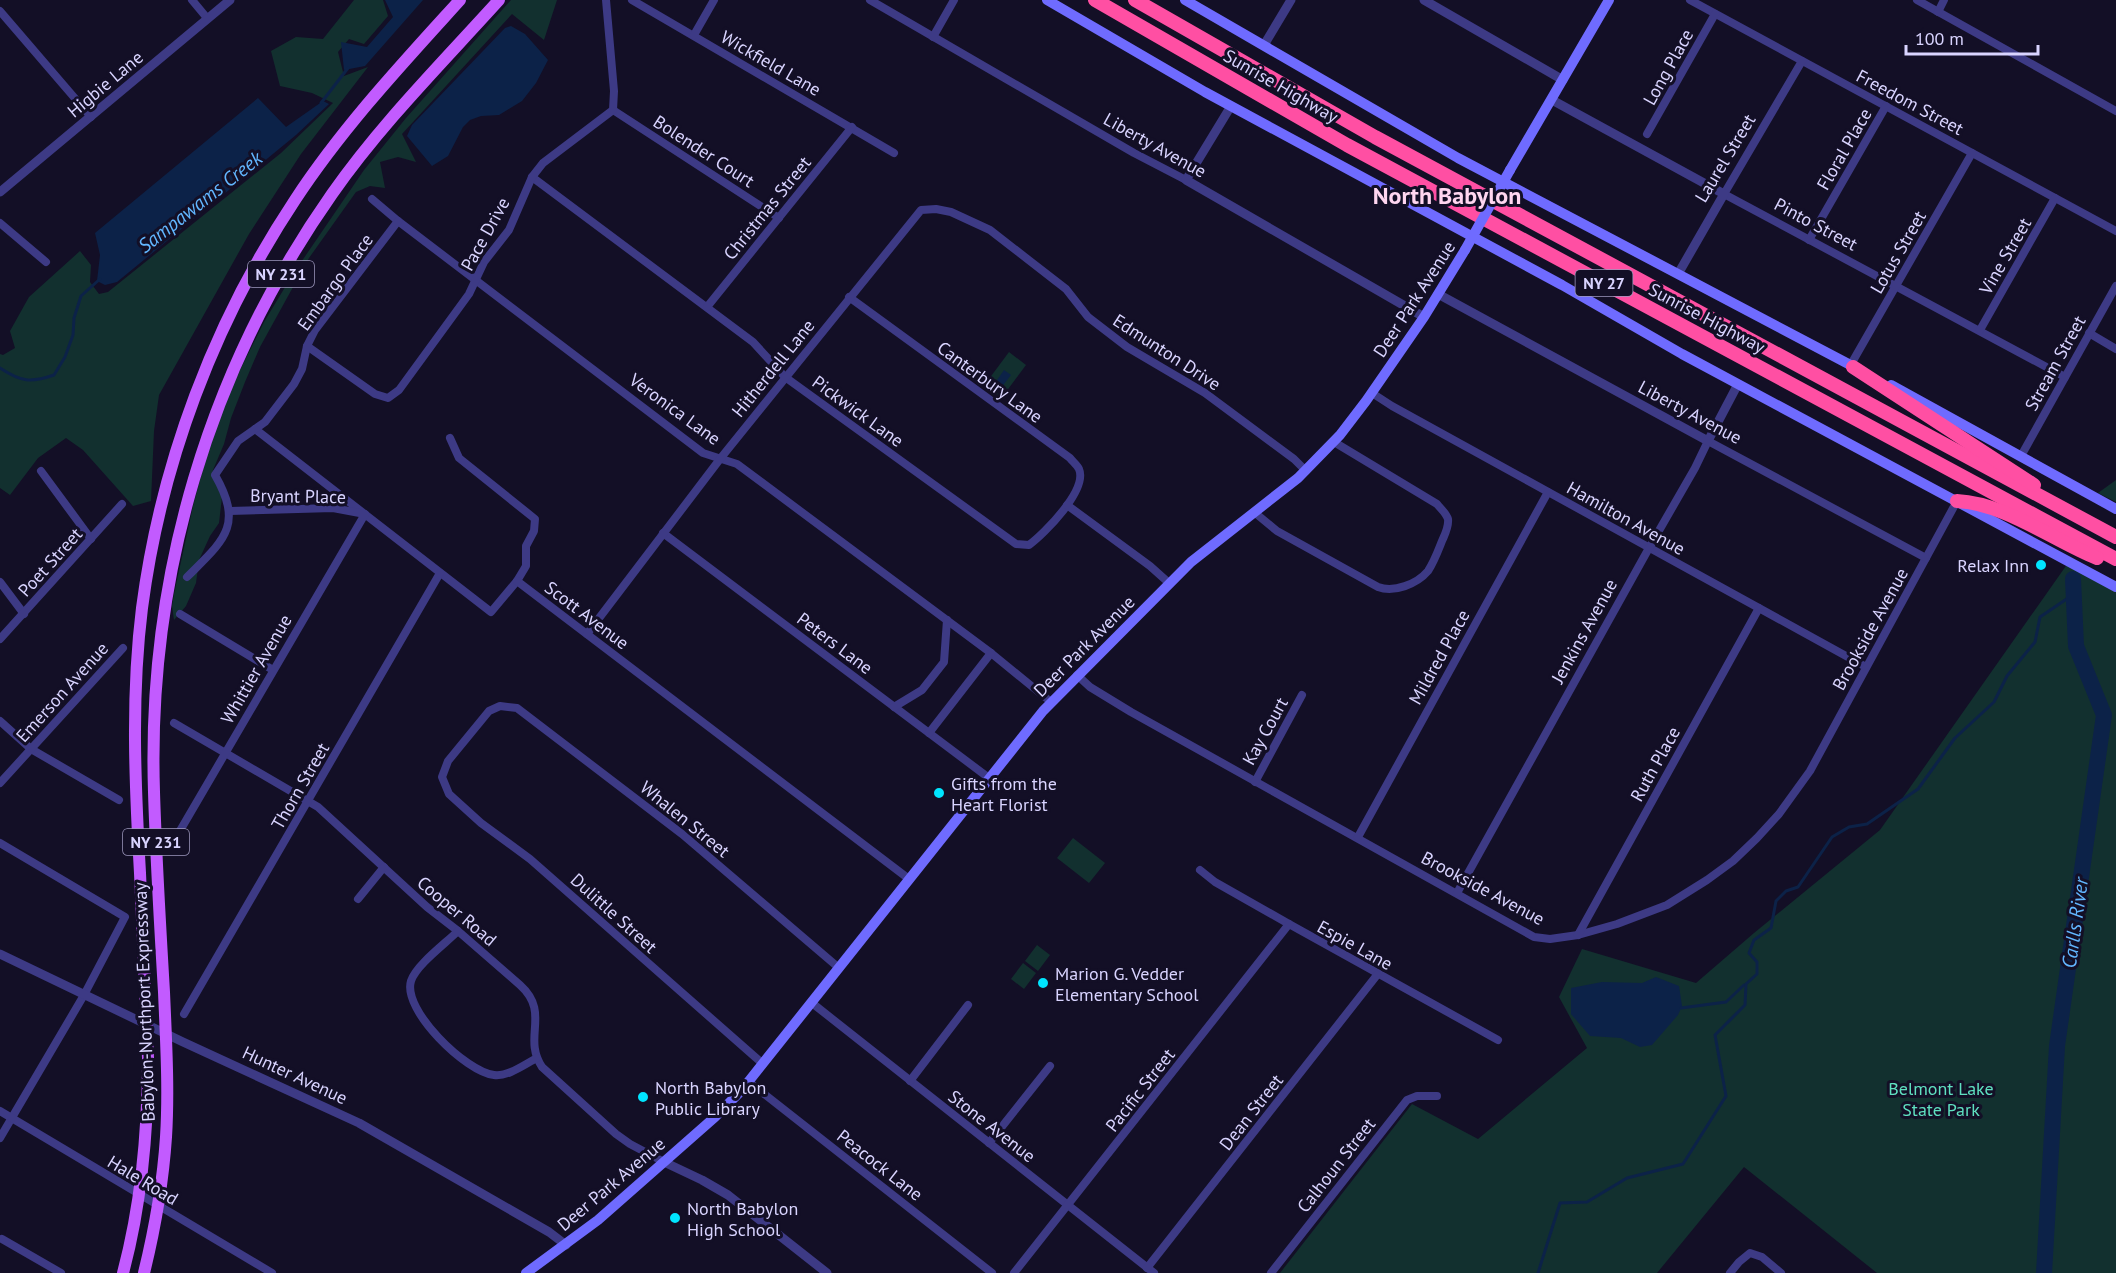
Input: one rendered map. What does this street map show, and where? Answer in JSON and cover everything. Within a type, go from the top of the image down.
[{"type":"highway","name":"Sunrise Highway","points":[[1095,0],[1347,145],[2116,559]]},
{"type":"highway","name":"Sunrise Highway","points":[[1135,0],[1384,142],[2116,537]]},
{"type":"highway","points":[[1852,366],[2020,474],[2074,514]]},
{"type":"highway","points":[[1956,501],[1972,502],[2015,518],[2080,551],[2116,565]]},
{"type":"main road","name":"Babylon-Northport Expressway","points":[[144,1273],[158,1206],[167,1120],[154,785],[154,700],[165,603],[181,523],[217,408],[246,341],[280,276],[332,194],[377,136],[499,0]]},
{"type":"main road","points":[[1047,0],[1231,106],[1540,273],[1675,351],[2116,587]]},
{"type":"main road","name":"Sunrise Highway","points":[[1185,0],[1458,158],[1876,377],[2116,508]]},
{"type":"main road","name":"Deer Park Avenue","points":[[526,1273],[598,1220],[715,1117],[764,1064],[988,778],[1051,702],[1206,548],[1306,471],[1334,442],[1372,393],[1424,318],[1609,0]]},
{"type":"main road","name":"Babylon-Northport Expressway","points":[[123,1273],[140,1195],[148,1103],[147,1025],[134,755],[136,682],[145,586],[172,466],[213,351],[268,242],[308,181],[352,122],[459,1]]},
{"type":"street","points":[[192,0],[207,18]]},
{"type":"street","name":"Higbie Lane","points":[[0,192],[230,0]]},
{"type":"street","points":[[606,0],[614,91],[613,110]]},
{"type":"street","name":"Wickfield Lane","points":[[632,0],[894,153]]},
{"type":"street","points":[[694,35],[714,0]]},
{"type":"street","name":"Liberty Avenue","points":[[870,0],[1424,318]]},
{"type":"street","points":[[933,37],[954,0]]},
{"type":"street","points":[[1264,45],[1291,0]]},
{"type":"street","points":[[1424,0],[1563,80]]},
{"type":"street","name":"Freedom Street","points":[[1690,0],[2116,231]]},
{"type":"street","points":[[1917,0],[2116,111]]},
{"type":"street","points":[[1938,12],[1944,0]]},
{"type":"street","points":[[0,11],[91,117]]},
{"type":"street","name":"Long Place","points":[[1647,134],[1715,14]]},
{"type":"street","name":"Laurel Street","points":[[1678,274],[1802,61]]},
{"type":"street","name":"Pinto Street","points":[[1552,100],[2065,377]]},
{"type":"street","points":[[1186,180],[1231,106]]},
{"type":"street","name":"Floral Place","points":[[1809,240],[1886,106]]},
{"type":"street","name":"Pace Drive","points":[[307,346],[375,394],[388,398],[399,390],[470,294],[484,262],[509,230],[532,177],[543,163],[613,110]]},
{"type":"street","name":"Bolender Court","points":[[613,110],[779,218]]},
{"type":"street","name":"Christmas Street","points":[[707,307],[852,127]]},
{"type":"street","name":"Lotus Street","points":[[1852,366],[1972,153]]},
{"type":"street","name":"Pickwick Lane","points":[[532,177],[753,342],[785,376],[1016,544],[1029,545],[1039,538],[1067,505]]},
{"type":"street","name":"Vine Street","points":[[1980,330],[2055,198]]},
{"type":"street","name":"Veronica Lane","points":[[372,199],[703,453],[737,464],[991,653],[1051,702]]},
{"type":"street","name":"Edmunton Drive","points":[[921,210],[936,209],[951,212],[990,230],[1066,289],[1088,317],[1109,334],[1137,354],[1216,400],[1294,459],[1306,471]]},
{"type":"street","name":"Hitherdell Lane","points":[[587,634],[785,376],[921,210]]},
{"type":"street","name":"Embargo Place","points":[[215,475],[238,441],[265,422],[294,384],[302,369],[307,346],[315,330],[398,220]]},
{"type":"street","points":[[0,223],[46,262]]},
{"type":"street","name":"Stream Street","points":[[2021,456],[2116,286]]},
{"type":"street","name":"Liberty Avenue","points":[[1438,294],[1926,558]]},
{"type":"street","name":"Canterbury Lane","points":[[849,297],[1070,458],[1079,469],[1080,482],[1067,505]]},
{"type":"street","points":[[2088,333],[2116,349]]},
{"type":"street","name":"Jenkins Avenue","points":[[1457,893],[1695,468],[1738,384]]},
{"type":"street","name":"Hamilton Avenue","points":[[1372,393],[1384,402],[1866,667]]},
{"type":"street","name":"Scott Avenue","points":[[255,429],[490,612],[517,581],[909,879]]},
{"type":"street","points":[[450,438],[459,458],[535,519],[534,531],[526,546],[526,566],[517,581]]},
{"type":"street","points":[[1254,512],[1276,531],[1378,587],[1395,590],[1419,578],[1427,571],[1447,529],[1446,515],[1437,504],[1334,442]]},
{"type":"street","points":[[41,471],[91,539]]},
{"type":"street","name":"Bryant Place","points":[[187,577],[213,551],[228,525],[230,511],[226,496],[215,475]]},
{"type":"street","name":"Mildred Place","points":[[1358,837],[1548,492]]},
{"type":"street","name":"Brookside Avenue","points":[[1077,675],[1090,687],[1255,782],[1358,837],[1534,937],[1550,939],[1578,935],[1617,924],[1667,905],[1733,861],[1779,814],[1810,771],[1956,501]]},
{"type":"street","name":"Poet Street","points":[[0,639],[122,504]]},
{"type":"street","points":[[1067,505],[1150,566],[1169,583]]},
{"type":"street","name":"Bryant Place","points":[[230,511],[333,508],[365,514]]},
{"type":"street","name":"Whittier Avenue","points":[[174,841],[365,514]]},
{"type":"street","name":"Peters Lane","points":[[663,533],[988,778]]},
{"type":"street","name":"Thorn Street","points":[[184,1014],[440,573]]},
{"type":"street","points":[[0,582],[24,614]]},
{"type":"street","name":"Ruth Place","points":[[1578,935],[1759,608]]},
{"type":"street","points":[[180,614],[273,670]]},
{"type":"street","points":[[894,707],[922,690],[944,662],[947,620]]},
{"type":"street","name":"Emerson Avenue","points":[[0,783],[123,648]]},
{"type":"street","points":[[929,733],[991,653]]},
{"type":"street","name":"Kay Court","points":[[1255,782],[1302,695]]},
{"type":"street","name":"Whalen Street","points":[[444,786],[442,772],[448,761],[486,714],[504,705],[517,708],[677,830],[838,968]]},
{"type":"street","points":[[0,721],[31,749],[119,800]]},
{"type":"street","name":"Cooper Road","points":[[174,723],[309,801],[427,907],[520,985],[532,998],[536,1012],[534,1048],[537,1058]]},
{"type":"street","name":"Dulittle Street","points":[[444,786],[452,797],[475,818],[531,859],[764,1064]]},
{"type":"street","points":[[0,843],[125,917],[84,995],[0,1138]]},
{"type":"street","points":[[358,899],[384,867]]},
{"type":"street","name":"Espie Lane","points":[[1200,870],[1215,882],[1377,975],[1498,1040]]},
{"type":"street","name":"Pacific Street","points":[[1014,1273],[1289,924]]},
{"type":"street","points":[[458,931],[415,973],[410,987],[415,1003],[435,1035],[446,1047],[485,1072],[499,1075],[537,1058],[550,1076],[616,1134],[663,1162],[728,1195],[827,1273]]},
{"type":"street","name":"Hunter Avenue","points":[[0,954],[372,1130],[549,1232],[566,1245]]},
{"type":"street","name":"Dean Street","points":[[1151,1270],[1377,975]]},
{"type":"street","name":"Stone Avenue","points":[[812,1004],[1151,1270]]},
{"type":"street","points":[[910,1081],[968,1005]]},
{"type":"street","points":[[989,1143],[1050,1066]]},
{"type":"street","name":"Peacock Lane","points":[[749,1082],[992,1273]]},
{"type":"street","name":"Calhoun Street","points":[[1270,1273],[1407,1100],[1417,1096],[1437,1096]]},
{"type":"street","name":"Hale Road","points":[[0,1111],[272,1273]]},
{"type":"street","points":[[2,1239],[61,1273]]},
{"type":"street","points":[[1730,1273],[1738,1262],[1750,1253],[1762,1257],[1782,1273]]},
{"type":"green space","points":[[354,0],[383,0],[388,16],[364,44],[349,39],[338,52],[344,76],[368,67],[301,154],[249,234],[159,395],[154,431],[151,501],[133,506],[83,450],[66,438],[38,458],[10,495],[0,488],[0,354],[3,355],[15,348],[10,331],[29,297],[80,251],[91,265],[90,282],[99,294],[108,292],[281,153],[333,103],[312,93],[280,86],[271,51],[296,37],[323,39]]},
{"type":"green space","points":[[511,0],[557,0],[544,40],[512,14],[402,134],[416,162],[398,157],[380,162],[385,188],[370,186],[356,192],[309,258],[260,347],[213,470],[212,476],[222,497],[219,523],[199,560],[196,583],[186,606],[174,620],[172,606],[174,594],[207,454],[230,390],[264,322],[293,274],[364,170],[406,118]]},
{"type":"green space","points":[[1009,352],[1026,365],[1000,400],[983,387]]},
{"type":"green space","points":[[2116,480],[2116,502],[2098,493]]},
{"type":"green space","name":"Belmont Lake State Park","points":[[2068,563],[2116,591],[2116,1273],[1877,1273],[1744,1167],[1657,1273],[1280,1273],[1412,1104],[1478,1139],[1587,1048],[1559,997],[1582,949],[1696,983],[1880,830]]},
{"type":"green space","points":[[1073,838],[1105,863],[1089,883],[1057,858]]},
{"type":"green space","points":[[1037,945],[1050,955],[1038,971],[1025,961]]},
{"type":"green space","points":[[1023,963],[1036,973],[1024,989],[1011,979]]},
{"type":"water","points":[[385,0],[423,0],[365,66],[344,70],[341,42],[367,47],[393,17]]},
{"type":"water","points":[[511,26],[525,34],[548,60],[536,83],[522,101],[499,115],[481,116],[470,120],[463,127],[448,156],[432,166],[407,136],[412,125],[505,28]]},
{"type":"water","points":[[258,98],[286,127],[323,101],[329,104],[296,135],[117,282],[105,285],[97,281],[100,255],[95,233]]},
{"type":"water","points":[[1004,370],[1011,375],[1001,388],[995,383]]},
{"type":"water","points":[[1656,977],[1679,986],[1682,1006],[1678,1015],[1652,1045],[1640,1047],[1621,1038],[1590,1036],[1571,1014],[1571,988],[1602,982],[1642,983]]},
{"type":"waterway","name":"Sampawams Creek","points":[[321,103],[348,68]]},
{"type":"waterway","name":"Sampawams Creek","points":[[0,368],[26,380],[54,375],[65,357],[73,335],[74,318],[81,296],[100,279]]},
{"type":"waterway","name":"Carlls River","points":[[2044,1273],[2057,1046],[2104,715],[2076,646],[2073,579]]},
{"type":"waterway","points":[[1538,1273],[1560,1203],[1587,1202],[1627,1178],[1683,1164],[1726,1096],[1715,1035],[1745,1005],[1746,984],[1757,974],[1757,962],[1749,953],[1754,940],[1771,928],[1776,901],[1786,891],[1798,887],[1832,837],[1849,827],[1867,824],[1918,789],[1955,738],[1994,702],[2007,676],[2035,642],[2040,617],[2074,594]]},
{"type":"waterway","points":[[1681,1008],[1726,1002],[1744,985]]},
{"type":"place","name":"Relax Inn","points":[[2041,565]]},
{"type":"place","name":"Gifts from the Heart Florist","points":[[939,793]]},
{"type":"place","name":"Marion G. Vedder Elementary School","points":[[1043,983]]},
{"type":"place","name":"North Babylon Public Library","points":[[643,1097]]},
{"type":"place","name":"North Babylon High School","points":[[675,1218]]},
{"type":"district","name":"North Babylon","points":[[1447,195]]}]
